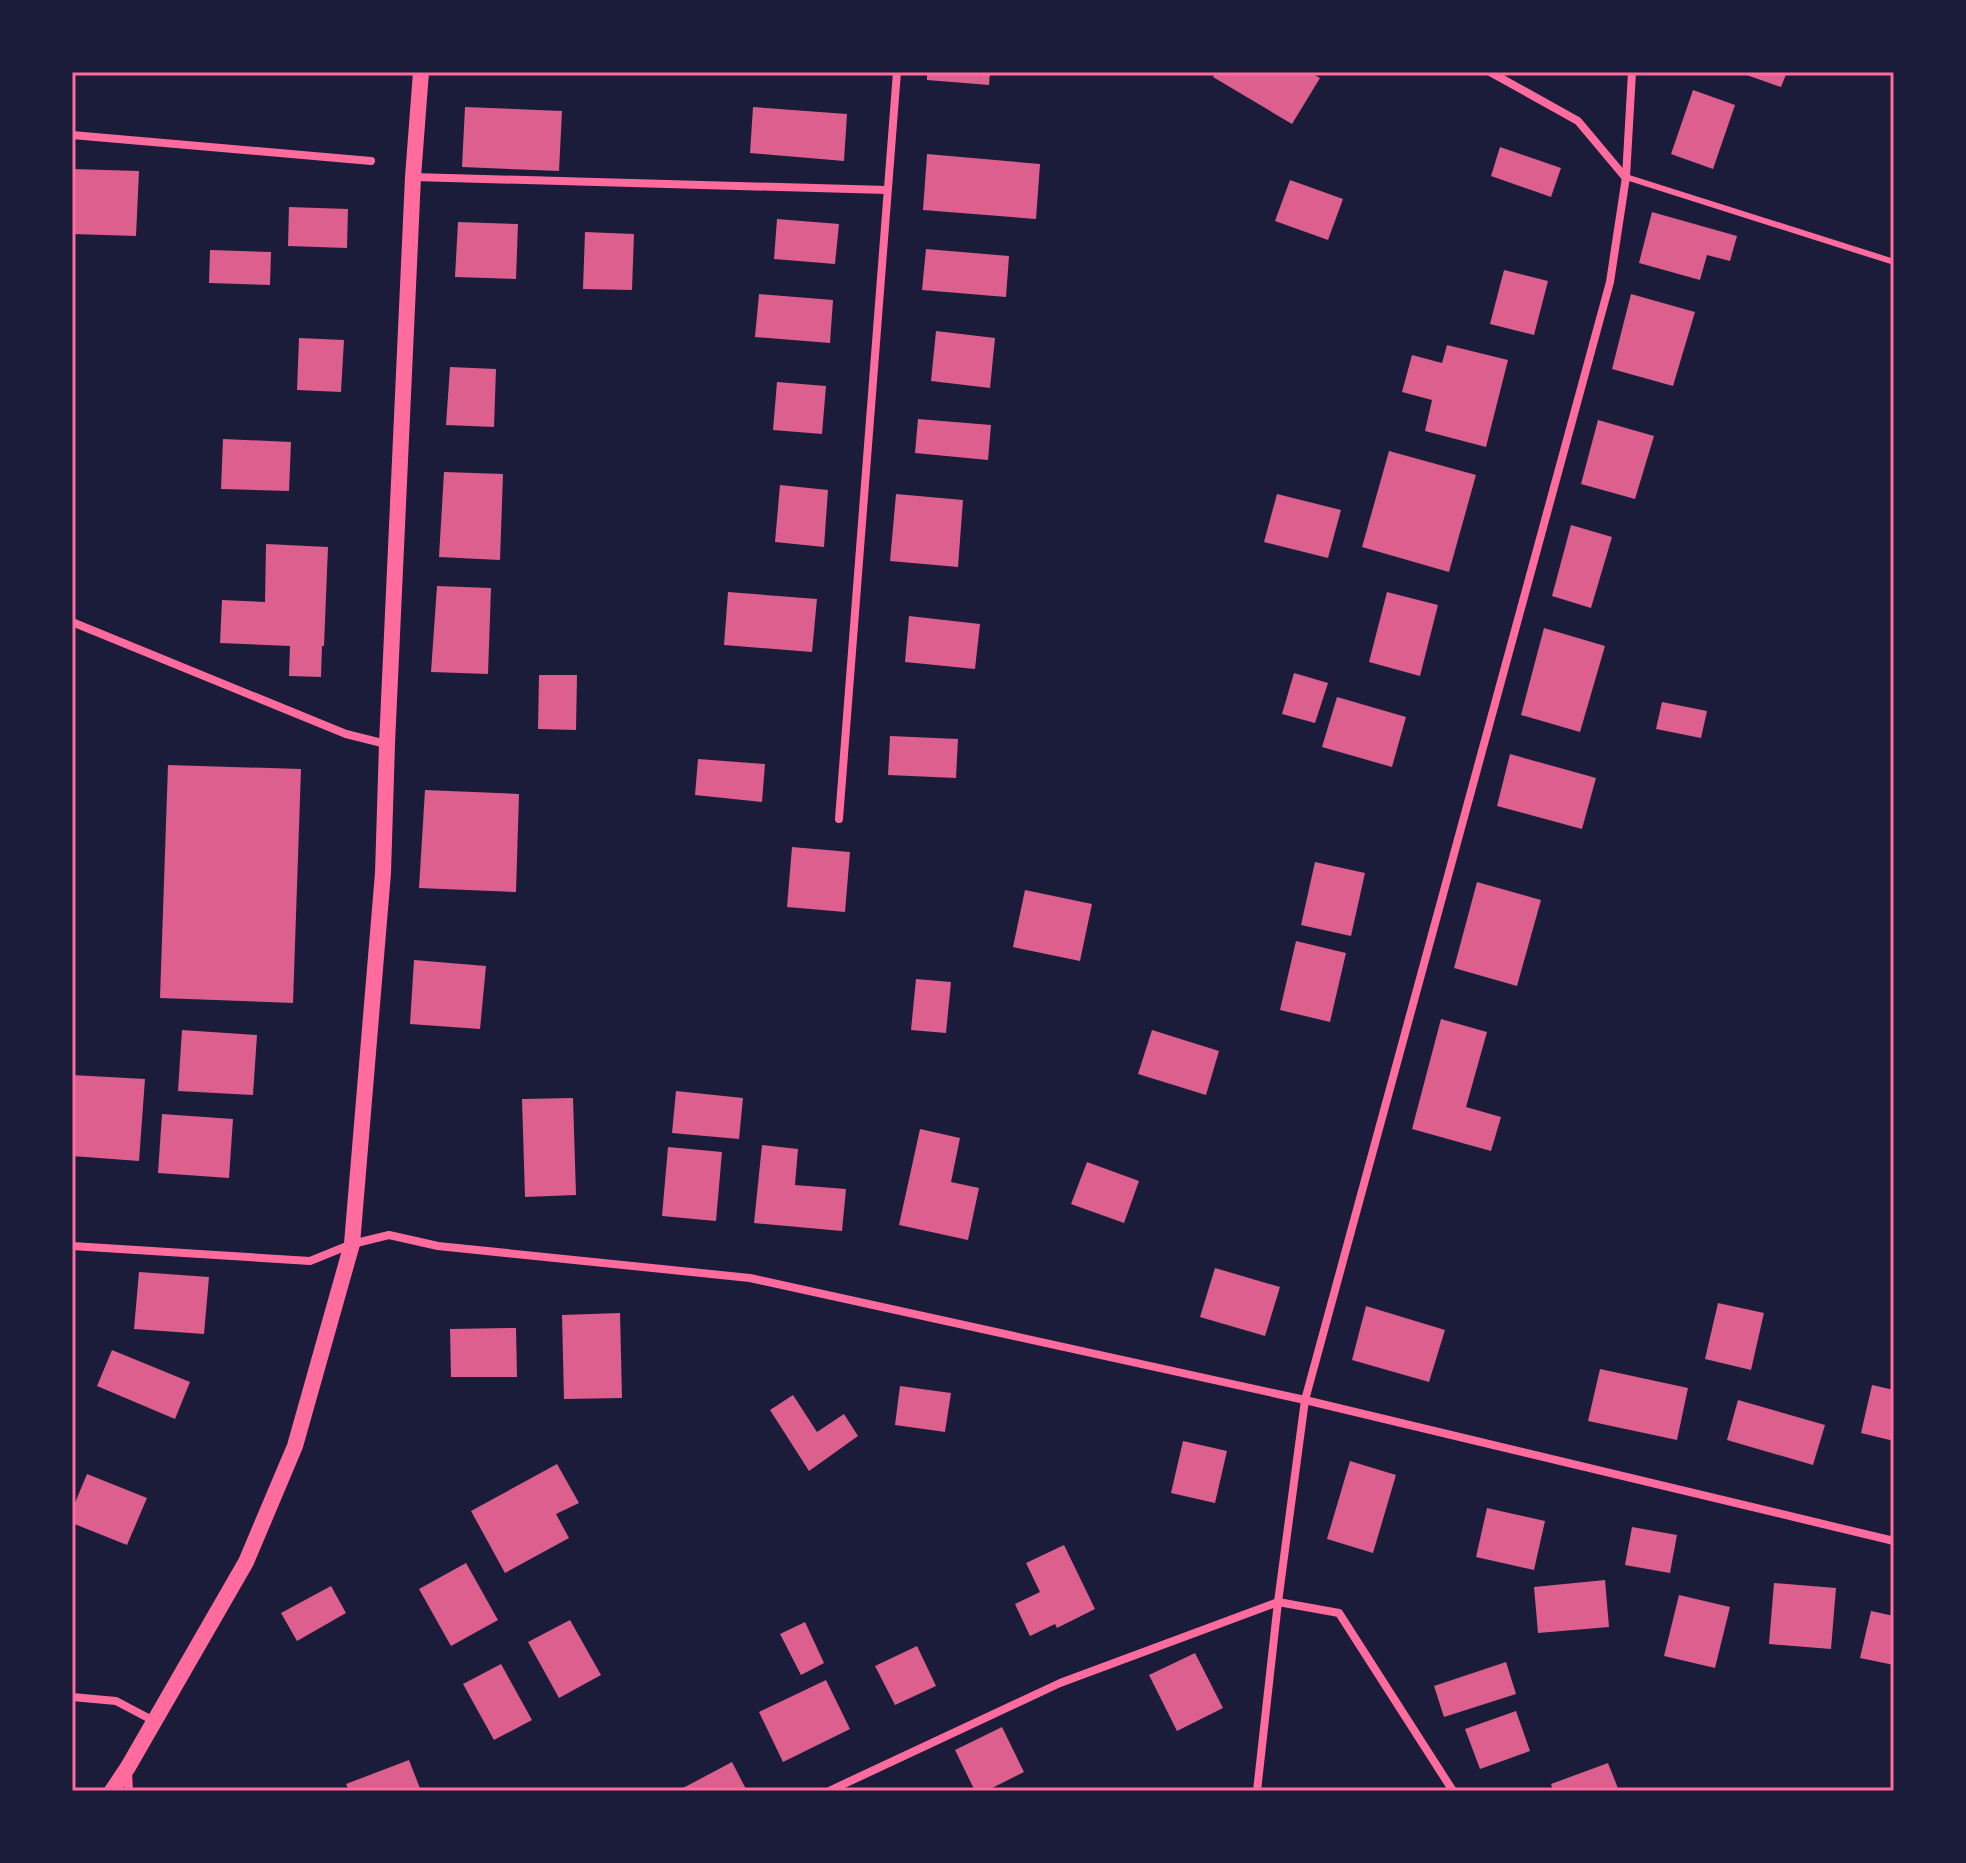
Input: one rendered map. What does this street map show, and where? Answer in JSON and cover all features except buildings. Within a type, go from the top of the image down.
[{"type":"main road","points":[[112,1791],[246,1562],[295,1446],[352,1244],[383,873],[413,177],[421,72]]},
{"type":"street","points":[[839,819],[897,72]]},
{"type":"street","points":[[1490,72],[1578,121],[1626,177]]},
{"type":"street","points":[[1257,1791],[1305,1400],[1610,282],[1626,177],[1632,72]]},
{"type":"street","points":[[72,135],[371,161]]},
{"type":"street","points":[[413,177],[887,190]]},
{"type":"street","points":[[72,622],[346,734],[387,744]]},
{"type":"street","points":[[72,1246],[310,1261],[352,1244],[389,1235],[438,1246],[750,1278],[1305,1400],[1894,1541]]},
{"type":"street","points":[[829,1791],[1060,1683],[1278,1602],[1339,1613],[1453,1791]]},
{"type":"street","points":[[72,1697],[116,1701],[154,1721]]},
{"type":"street","points":[[128,1767],[129,1791]]},
{"type":"lane","points":[[1626,177],[1894,262]]}]
